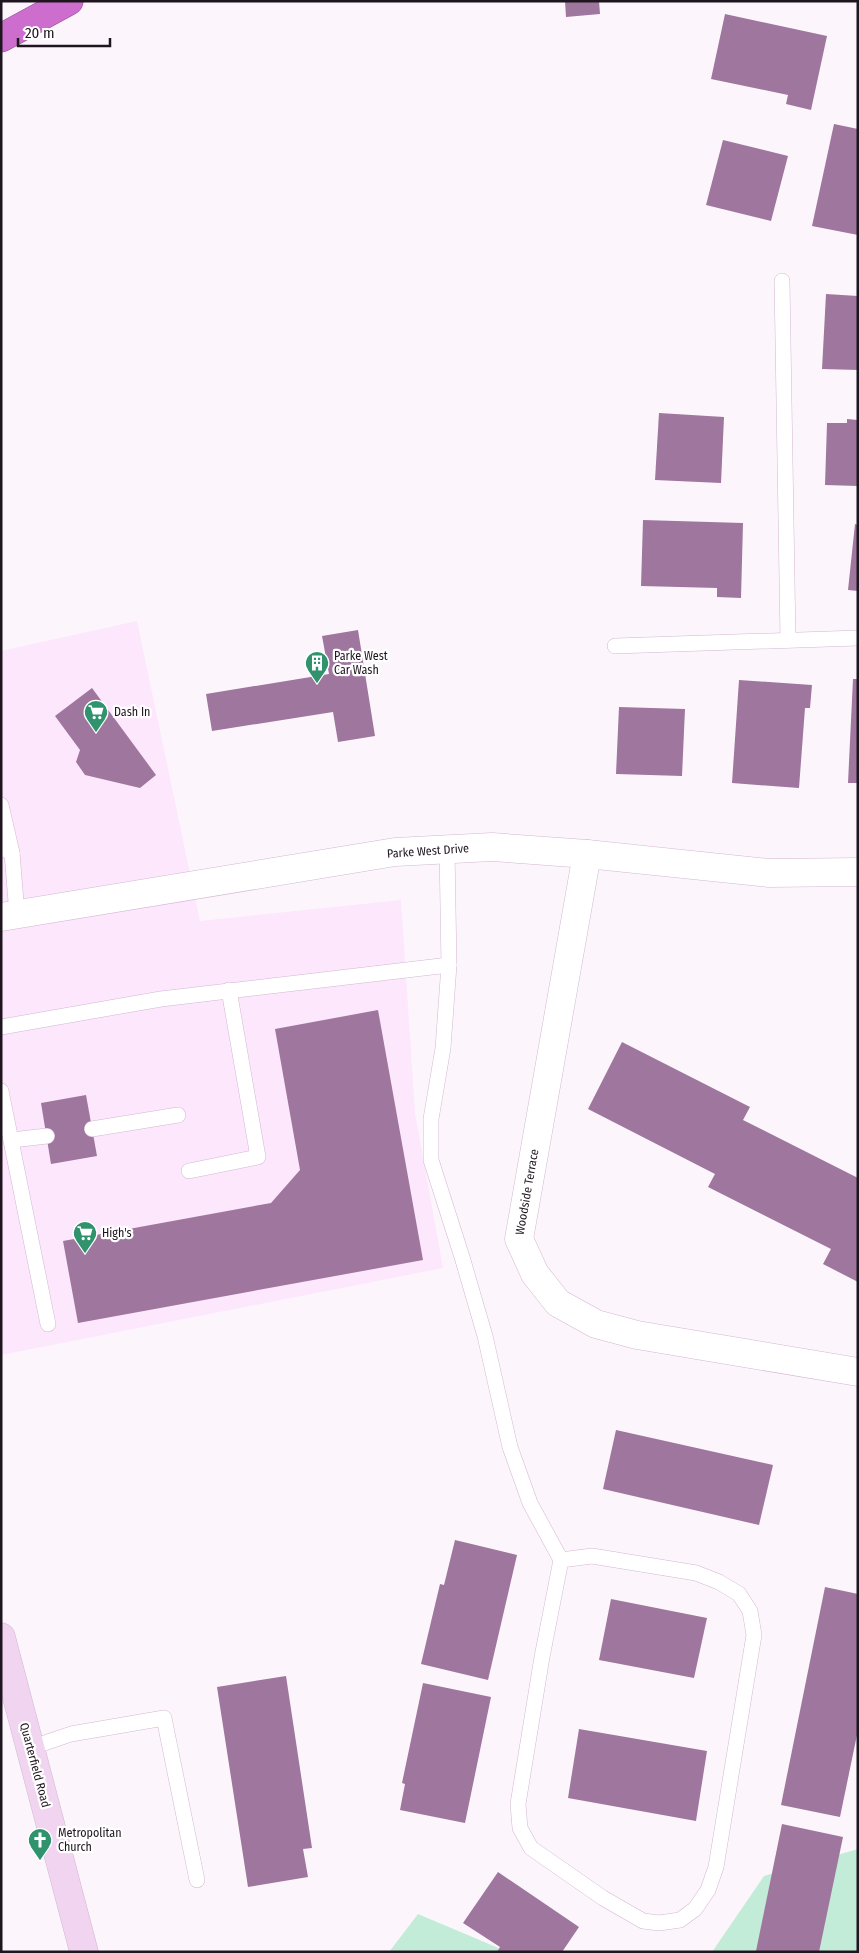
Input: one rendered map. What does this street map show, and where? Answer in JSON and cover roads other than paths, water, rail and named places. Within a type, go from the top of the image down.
[{"type":"highway","points":[[1,38],[70,1]]},
{"type":"main road","name":"Quarterfield Road","points":[[1,1637],[7,1683],[30,1748],[84,1952]]},
{"type":"street","name":"Parke West Drive","points":[[9,915],[395,852],[447,849],[492,847],[587,854],[769,873],[858,872]]},
{"type":"street","name":"Woodside Terrace","points":[[587,854],[518,1239],[535,1274],[558,1302],[596,1324],[637,1335],[858,1372]]},
{"type":"lane","points":[[782,281],[788,640]]},
{"type":"lane","points":[[615,646],[858,638]]},
{"type":"lane","points":[[1,805],[6,850],[9,915]]},
{"type":"lane","points":[[447,849],[449,965],[443,1048],[430,1119],[431,1160],[485,1336],[510,1447],[530,1503],[560,1560],[518,1804],[520,1828],[531,1848],[619,1908],[643,1922],[660,1923],[680,1920],[695,1909],[708,1890],[716,1867],[754,1635],[750,1610],[739,1594],[719,1582],[696,1573],[592,1556],[560,1560]]},
{"type":"lane","points":[[1,1027],[161,999],[449,965]]},
{"type":"lane","points":[[190,1171],[258,1157],[230,990]]},
{"type":"lane","points":[[1,1091],[48,1324]]},
{"type":"lane","points":[[92,1129],[178,1115]]},
{"type":"lane","points":[[12,1140],[46,1136]]},
{"type":"lane","points":[[30,1748],[70,1734],[164,1718],[197,1880]]},
{"type":"place","name":"Parke West Car Wash","points":[[317,684]]},
{"type":"place","name":"Dash In","points":[[96,733]]},
{"type":"place","name":"High's","points":[[85,1254]]},
{"type":"place","name":"Metropolitan Church","points":[[40,1861]]}]
